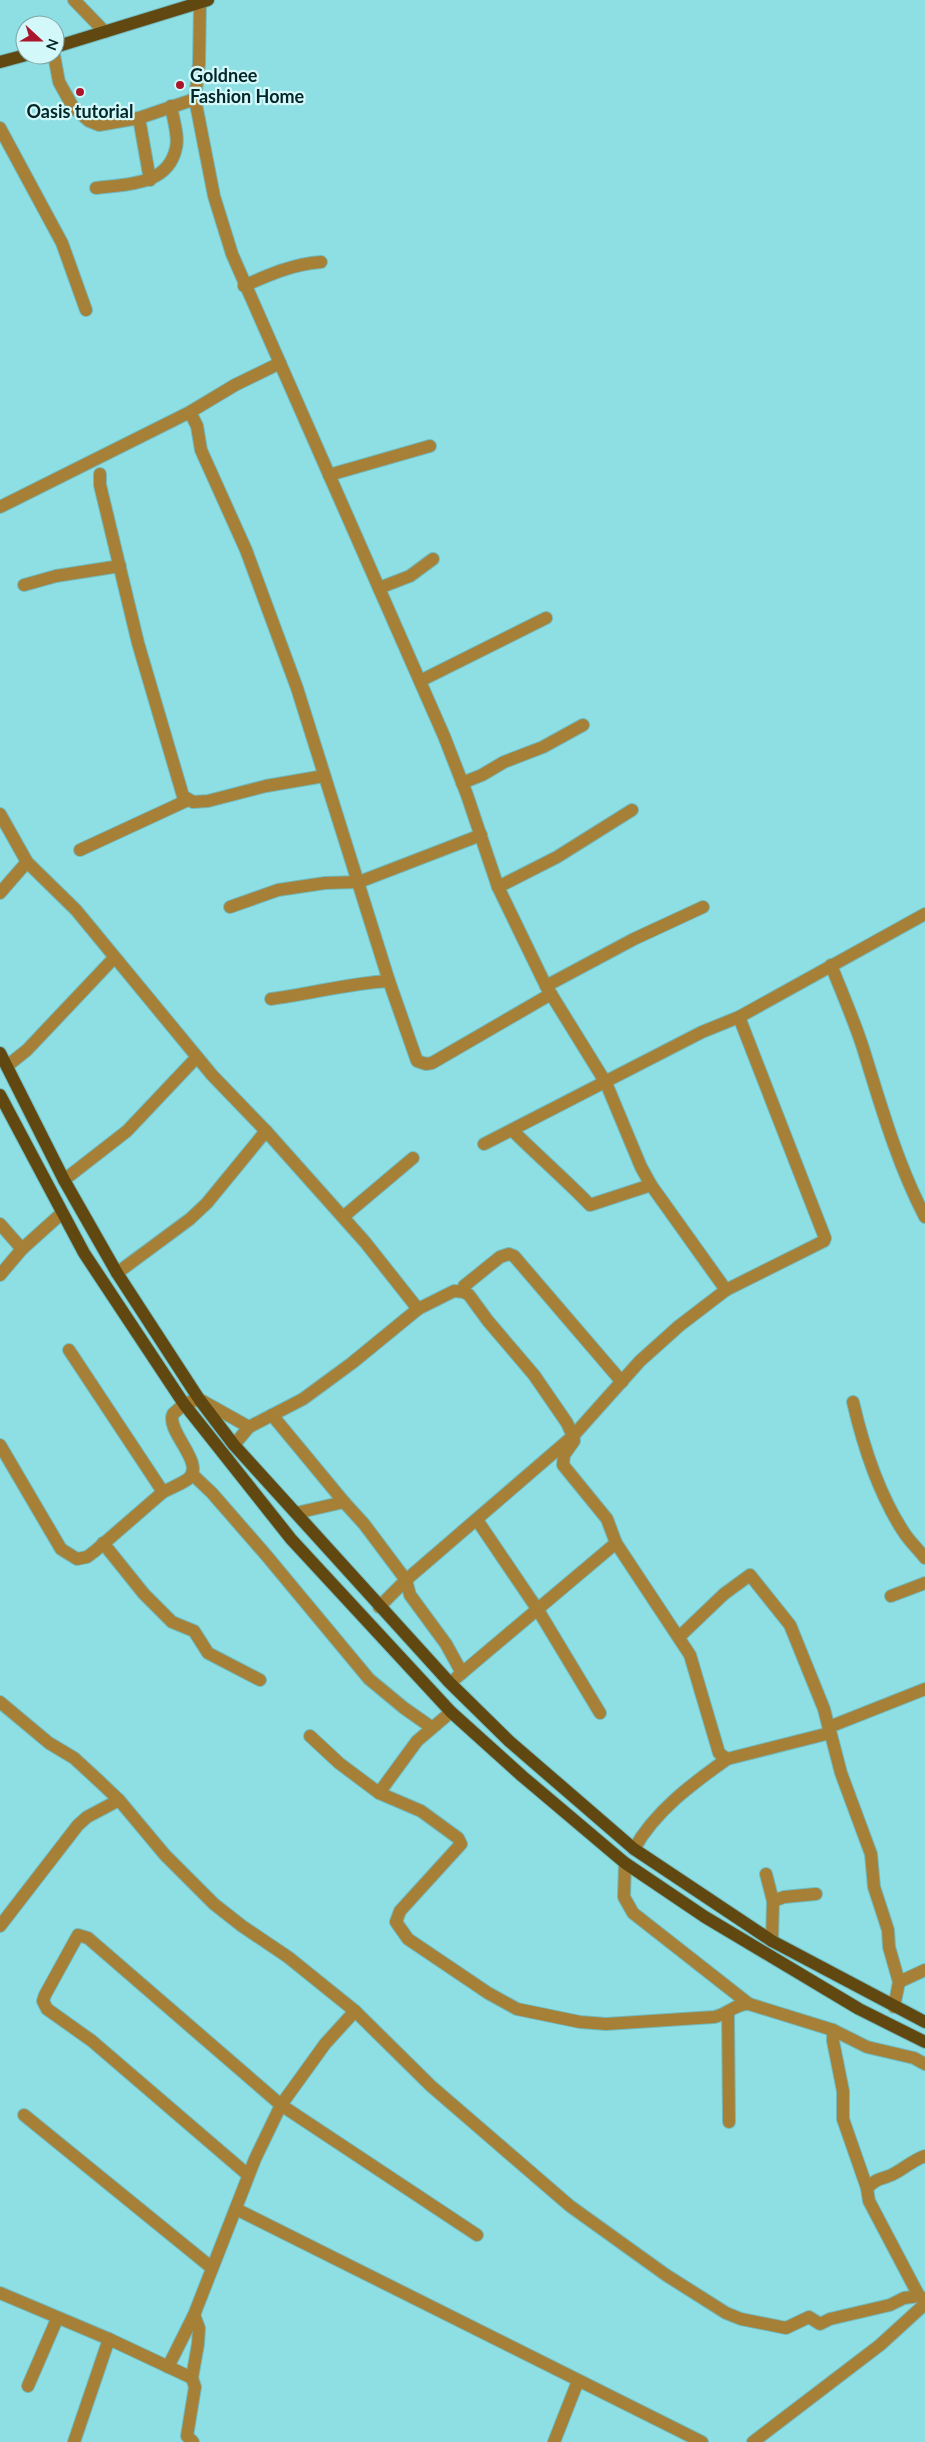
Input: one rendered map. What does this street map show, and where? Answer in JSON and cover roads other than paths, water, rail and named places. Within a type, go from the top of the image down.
[{"type":"main road","points":[[65,44],[204,1]]},
{"type":"main road","points":[[0,62],[15,58]]},
{"type":"main road","points":[[0,1053],[64,1180],[117,1274],[199,1399],[234,1445],[449,1682],[510,1741],[634,1849],[772,1941],[925,2022]]},
{"type":"main road","points":[[0,1095],[84,1253],[184,1404],[291,1539],[451,1712],[522,1776],[625,1863],[705,1917],[859,2009],[925,2042]]},
{"type":"street","points":[[74,0],[105,32]]},
{"type":"street","points":[[204,1],[196,99],[214,196],[226,237],[244,286],[280,363],[420,681],[462,783],[498,886],[549,990],[606,1083],[641,1167],[651,1185],[726,1290]]},
{"type":"street","points":[[56,65],[59,82],[73,107],[98,125],[139,118],[196,99]]},
{"type":"street","points":[[96,188],[150,180],[162,172],[176,148],[171,106]]},
{"type":"street","points":[[139,118],[150,180]]},
{"type":"street","points":[[0,128],[62,243],[86,310]]},
{"type":"street","points":[[244,286],[269,274],[301,264],[321,262]]},
{"type":"street","points":[[0,507],[190,412],[280,363]]},
{"type":"street","points":[[190,412],[197,426],[201,450],[257,578],[264,603],[311,729],[388,981],[417,1061],[426,1064],[432,1062],[634,939],[702,907]]},
{"type":"street","points":[[329,475],[430,446]]},
{"type":"street","points":[[100,474],[100,485],[138,643],[183,796],[188,800]]},
{"type":"street","points":[[379,588],[410,576],[433,559]]},
{"type":"street","points":[[24,585],[56,576],[120,566]]},
{"type":"street","points":[[420,681],[546,618]]},
{"type":"street","points":[[462,783],[482,775],[510,758],[543,747],[583,725]]},
{"type":"street","points":[[80,850],[188,800],[208,801],[259,788],[324,776]]},
{"type":"street","points":[[498,886],[557,858],[632,810]]},
{"type":"street","points":[[0,814],[27,862],[76,910],[196,1057],[266,1131],[385,1264],[418,1309]]},
{"type":"street","points":[[230,907],[278,890],[325,883],[358,882],[481,835]]},
{"type":"street","points":[[0,893],[27,862]]},
{"type":"street","points":[[484,1144],[702,1032],[739,1017],[925,914]]},
{"type":"street","points":[[7,1066],[28,1050],[114,958]]},
{"type":"street","points":[[831,965],[863,1046],[879,1102],[905,1176],[925,1217]]},
{"type":"street","points":[[271,999],[304,995],[355,983],[388,981]]},
{"type":"street","points":[[379,1607],[406,1580],[573,1436],[640,1361],[679,1326],[726,1290],[824,1242],[825,1238],[739,1017]]},
{"type":"street","points":[[64,1180],[127,1131],[196,1057]]},
{"type":"street","points":[[512,1130],[590,1205],[651,1185]]},
{"type":"street","points":[[117,1274],[190,1219],[207,1203],[266,1131]]},
{"type":"street","points":[[343,1217],[413,1158]]},
{"type":"street","points":[[0,1275],[22,1248],[62,1213]]},
{"type":"street","points":[[0,1224],[22,1248]]},
{"type":"street","points":[[464,1292],[464,1286],[500,1257],[509,1254],[514,1256],[622,1382]]},
{"type":"street","points":[[234,1445],[249,1426],[302,1399],[345,1368],[418,1309],[447,1293],[464,1292],[469,1295],[534,1375],[567,1423],[574,1441],[564,1455],[563,1465],[607,1519],[616,1542],[690,1655],[718,1753],[727,1759]]},
{"type":"street","points":[[69,1350],[163,1492]]},
{"type":"street","points":[[0,1444],[60,1548],[77,1559],[87,1557],[163,1492],[189,1478],[192,1474],[192,1462],[172,1422],[173,1414],[184,1404],[199,1399],[249,1426]]},
{"type":"street","points":[[853,1402],[859,1426],[877,1477],[903,1532],[925,1558]]},
{"type":"street","points":[[272,1415],[364,1524],[406,1580],[410,1596],[446,1644],[462,1673]]},
{"type":"street","points":[[192,1474],[212,1493],[266,1555],[369,1679],[404,1708],[431,1727]]},
{"type":"street","points":[[296,1513],[344,1502]]},
{"type":"street","points":[[477,1520],[538,1610],[600,1713]]},
{"type":"street","points":[[449,1682],[538,1610],[616,1542]]},
{"type":"street","points":[[103,1543],[144,1594],[172,1622],[194,1631],[208,1653],[260,1680]]},
{"type":"street","points":[[679,1636],[724,1594],[750,1575],[790,1625],[824,1709],[842,1773],[870,1854],[874,1887],[888,1930],[894,1968],[899,1982],[894,2007]]},
{"type":"street","points":[[890,1596],[925,1583]]},
{"type":"street","points":[[830,1733],[829,1727],[925,1689]]},
{"type":"street","points":[[0,1702],[48,1743],[74,1758],[119,1800],[165,1855],[214,1904],[242,1926],[288,1957],[354,2011],[431,2086],[570,2206],[666,2275],[726,2313],[741,2319],[786,2328],[809,2317],[820,2324],[830,2319],[890,2304],[904,2298],[923,2300]]},
{"type":"street","points":[[379,1793],[417,1740],[451,1712]]},
{"type":"street","points":[[634,1849],[646,1828],[667,1807],[727,1759],[830,1733]]},
{"type":"street","points":[[310,1736],[339,1763],[379,1793],[422,1811],[460,1841],[460,1848],[400,1911],[396,1922],[408,1939],[488,1993],[517,2009],[593,2024],[714,2017],[728,2013],[739,2006],[749,2004]]},
{"type":"street","points":[[0,1926],[78,1825],[87,1816],[119,1800]]},
{"type":"street","points":[[625,1863],[624,1897],[632,1913],[749,2004],[833,2030],[866,2047],[914,2058],[925,2064]]},
{"type":"street","points":[[766,1874],[773,1900],[772,1941]]},
{"type":"street","points":[[773,1900],[816,1894]]},
{"type":"street","points":[[248,2175],[92,2041],[47,2009],[43,2002],[44,1995],[74,1939],[78,1935],[88,1938],[281,2105],[477,2235]]},
{"type":"street","points":[[899,1982],[925,1970]]},
{"type":"street","points":[[168,2367],[194,2315],[248,2175],[281,2105],[326,2044],[354,2011]]},
{"type":"street","points":[[728,2013],[729,2122]]},
{"type":"street","points":[[833,2030],[833,2041],[843,2091],[843,2119],[867,2188],[869,2201],[923,2300]]},
{"type":"street","points":[[24,2115],[212,2268]]},
{"type":"street","points":[[867,2188],[877,2178],[896,2173],[913,2160],[925,2156]]},
{"type":"street","points":[[236,2209],[506,2342],[578,2381],[702,2442]]},
{"type":"street","points":[[0,2293],[57,2319],[109,2339],[192,2378]]},
{"type":"street","points":[[753,2442],[880,2346],[923,2300]]},
{"type":"street","points":[[189,2440],[195,2387],[192,2378],[199,2328],[194,2315]]},
{"type":"street","points":[[28,2386],[57,2319]]},
{"type":"street","points":[[74,2442],[109,2339]]},
{"type":"street","points":[[554,2442],[578,2381]]},
{"type":"place","name":"Goldnee Fashion Home","points":[[180,85]]},
{"type":"place","name":"Oasis tutorial","points":[[80,92]]}]
